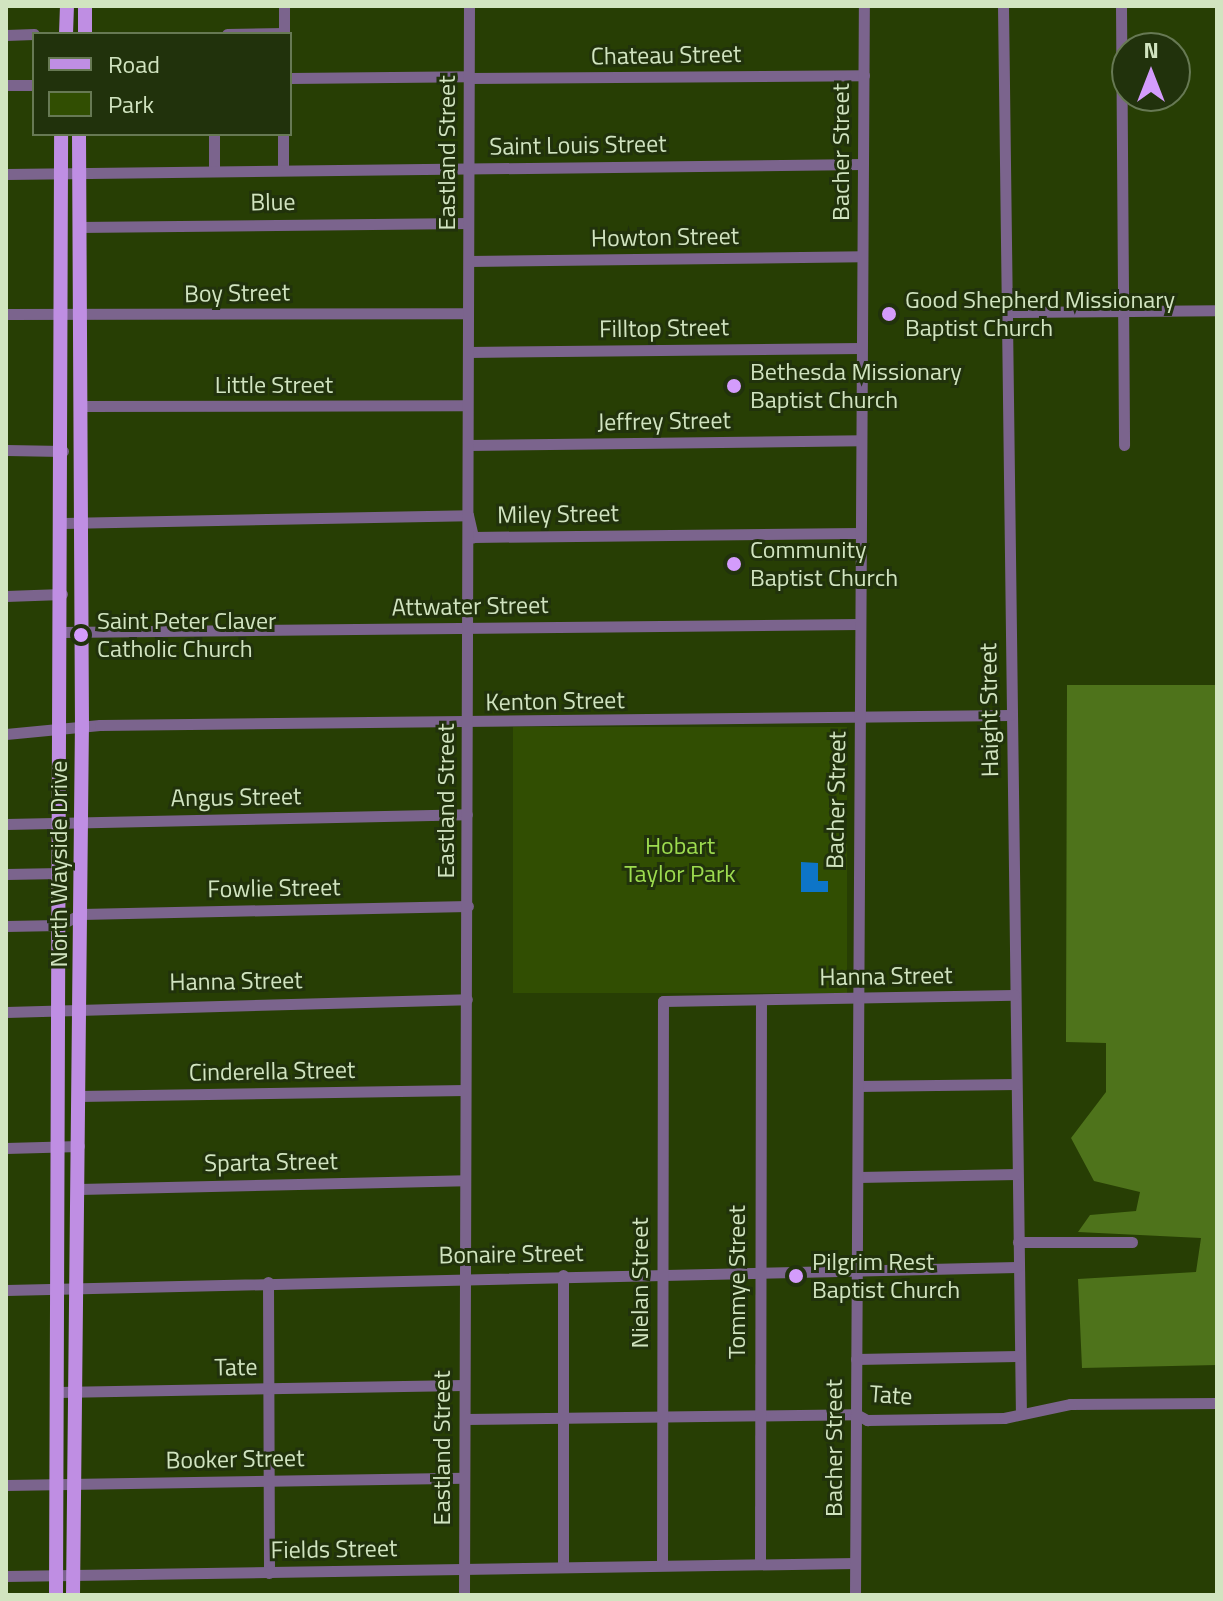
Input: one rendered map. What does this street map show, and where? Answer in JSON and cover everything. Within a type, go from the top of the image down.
[{"type":"main road","points":[[66,32],[67,6]]},
{"type":"main road","points":[[84,32],[85,6]]},
{"type":"main road","name":"North Wayside Drive","points":[[56,1595],[63,523],[58,315],[61,136]]},
{"type":"main road","name":"North Wayside Drive","points":[[73,1595],[78,1391],[82,728],[82,451],[77,315],[79,136]]},
{"type":"main road","points":[[63,451],[82,451]]},
{"type":"street","points":[[284,6],[284,32]]},
{"type":"street","name":"Eastland Street","points":[[464,1595],[469,6]]},
{"type":"street","name":"Bacher Street","points":[[855,1595],[864,6]]},
{"type":"street","name":"Haight Street","points":[[1003,6],[1021,1413]]},
{"type":"street","points":[[1121,6],[1124,445]]},
{"type":"street","points":[[6,35],[32,34]]},
{"type":"street","name":"Chateau Street","points":[[292,78],[864,75]]},
{"type":"street","points":[[6,85],[32,85]]},
{"type":"street","points":[[214,136],[214,170]]},
{"type":"street","points":[[283,136],[283,169]]},
{"type":"street","name":"Saint Louis Street","points":[[6,174],[863,164]]},
{"type":"street","name":"Blue","points":[[78,227],[468,223]]},
{"type":"street","name":"Howton Street","points":[[469,261],[862,256]]},
{"type":"street","points":[[1006,312],[1217,310]]},
{"type":"street","name":"Boy Street","points":[[6,314],[468,313]]},
{"type":"street","name":"Filltop Street","points":[[468,352],[861,348]]},
{"type":"street","name":"Little Street","points":[[80,406],[467,405]]},
{"type":"street","name":"Jeffrey Street","points":[[468,445],[861,440]]},
{"type":"street","points":[[6,450],[63,451]]},
{"type":"street","name":"Miley Street","points":[[63,523],[468,515],[473,537],[860,533]]},
{"type":"street","points":[[6,596],[62,594]]},
{"type":"street","name":"Attwater Street","points":[[62,632],[859,624]]},
{"type":"street","name":"Kenton Street","points":[[6,734],[82,728],[468,725],[1010,715]]},
{"type":"street","name":"Angus Street","points":[[6,824],[467,814]]},
{"type":"street","points":[[6,874],[61,873]]},
{"type":"street","name":"Fowlie Street","points":[[81,914],[468,906]]},
{"type":"street","points":[[6,926],[60,925],[81,914]]},
{"type":"street","name":"Hanna Street","points":[[663,1001],[1014,995]]},
{"type":"street","name":"Hanna Street","points":[[6,1012],[60,1011],[80,1006],[467,999]]},
{"type":"street","name":"Tommye Street","points":[[760,1564],[761,1000]]},
{"type":"street","name":"Nielan Street","points":[[662,1565],[663,1001]]},
{"type":"street","points":[[858,1086],[1016,1084]]},
{"type":"street","name":"Cinderella Street","points":[[79,1096],[465,1090]]},
{"type":"street","points":[[6,1148],[79,1146]]},
{"type":"street","points":[[858,1177],[1017,1174]]},
{"type":"street","name":"Sparta Street","points":[[79,1189],[465,1180]]},
{"type":"street","points":[[1018,1242],[1132,1242]]},
{"type":"street","name":"Bonaire Street","points":[[6,1290],[465,1277],[1017,1267]]},
{"type":"street","points":[[563,1275],[563,1566]]},
{"type":"street","points":[[268,1282],[269,1573]]},
{"type":"street","name":"Tate","points":[[856,1359],[1019,1356]]},
{"type":"street","name":"Tate","points":[[58,1392],[464,1385]]},
{"type":"street","name":"Tate","points":[[465,1419],[856,1414],[867,1420],[1004,1418],[1070,1404],[1217,1403]]},
{"type":"street","name":"Booker Street","points":[[6,1485],[464,1478]]},
{"type":"street","name":"Fields Street","points":[[6,1576],[855,1563]]},
{"type":"green space","points":[[1067,685],[1217,685],[1217,1365],[1082,1368],[1078,1279],[1196,1272],[1201,1238],[1078,1232],[1090,1215],[1136,1211],[1140,1192],[1094,1181],[1071,1138],[1106,1092],[1106,1043],[1066,1042]]},
{"type":"green space","name":"Hobart Taylor Park","points":[[513,727],[847,727],[847,993],[513,993]]},
{"type":"water","points":[[801,862],[818,863],[818,881],[828,881],[828,892],[801,892]]},
{"type":"place","name":"Good Shepherd Missionary Baptist Church","points":[[889,314]]},
{"type":"place","name":"Bethesda Missionary Baptist Church","points":[[734,386]]},
{"type":"place","name":"Community Baptist Church","points":[[734,564]]},
{"type":"place","name":"Saint Peter Claver Catholic Church","points":[[81,635]]},
{"type":"place","name":"Pilgrim Rest Baptist Church","points":[[796,1276]]}]
